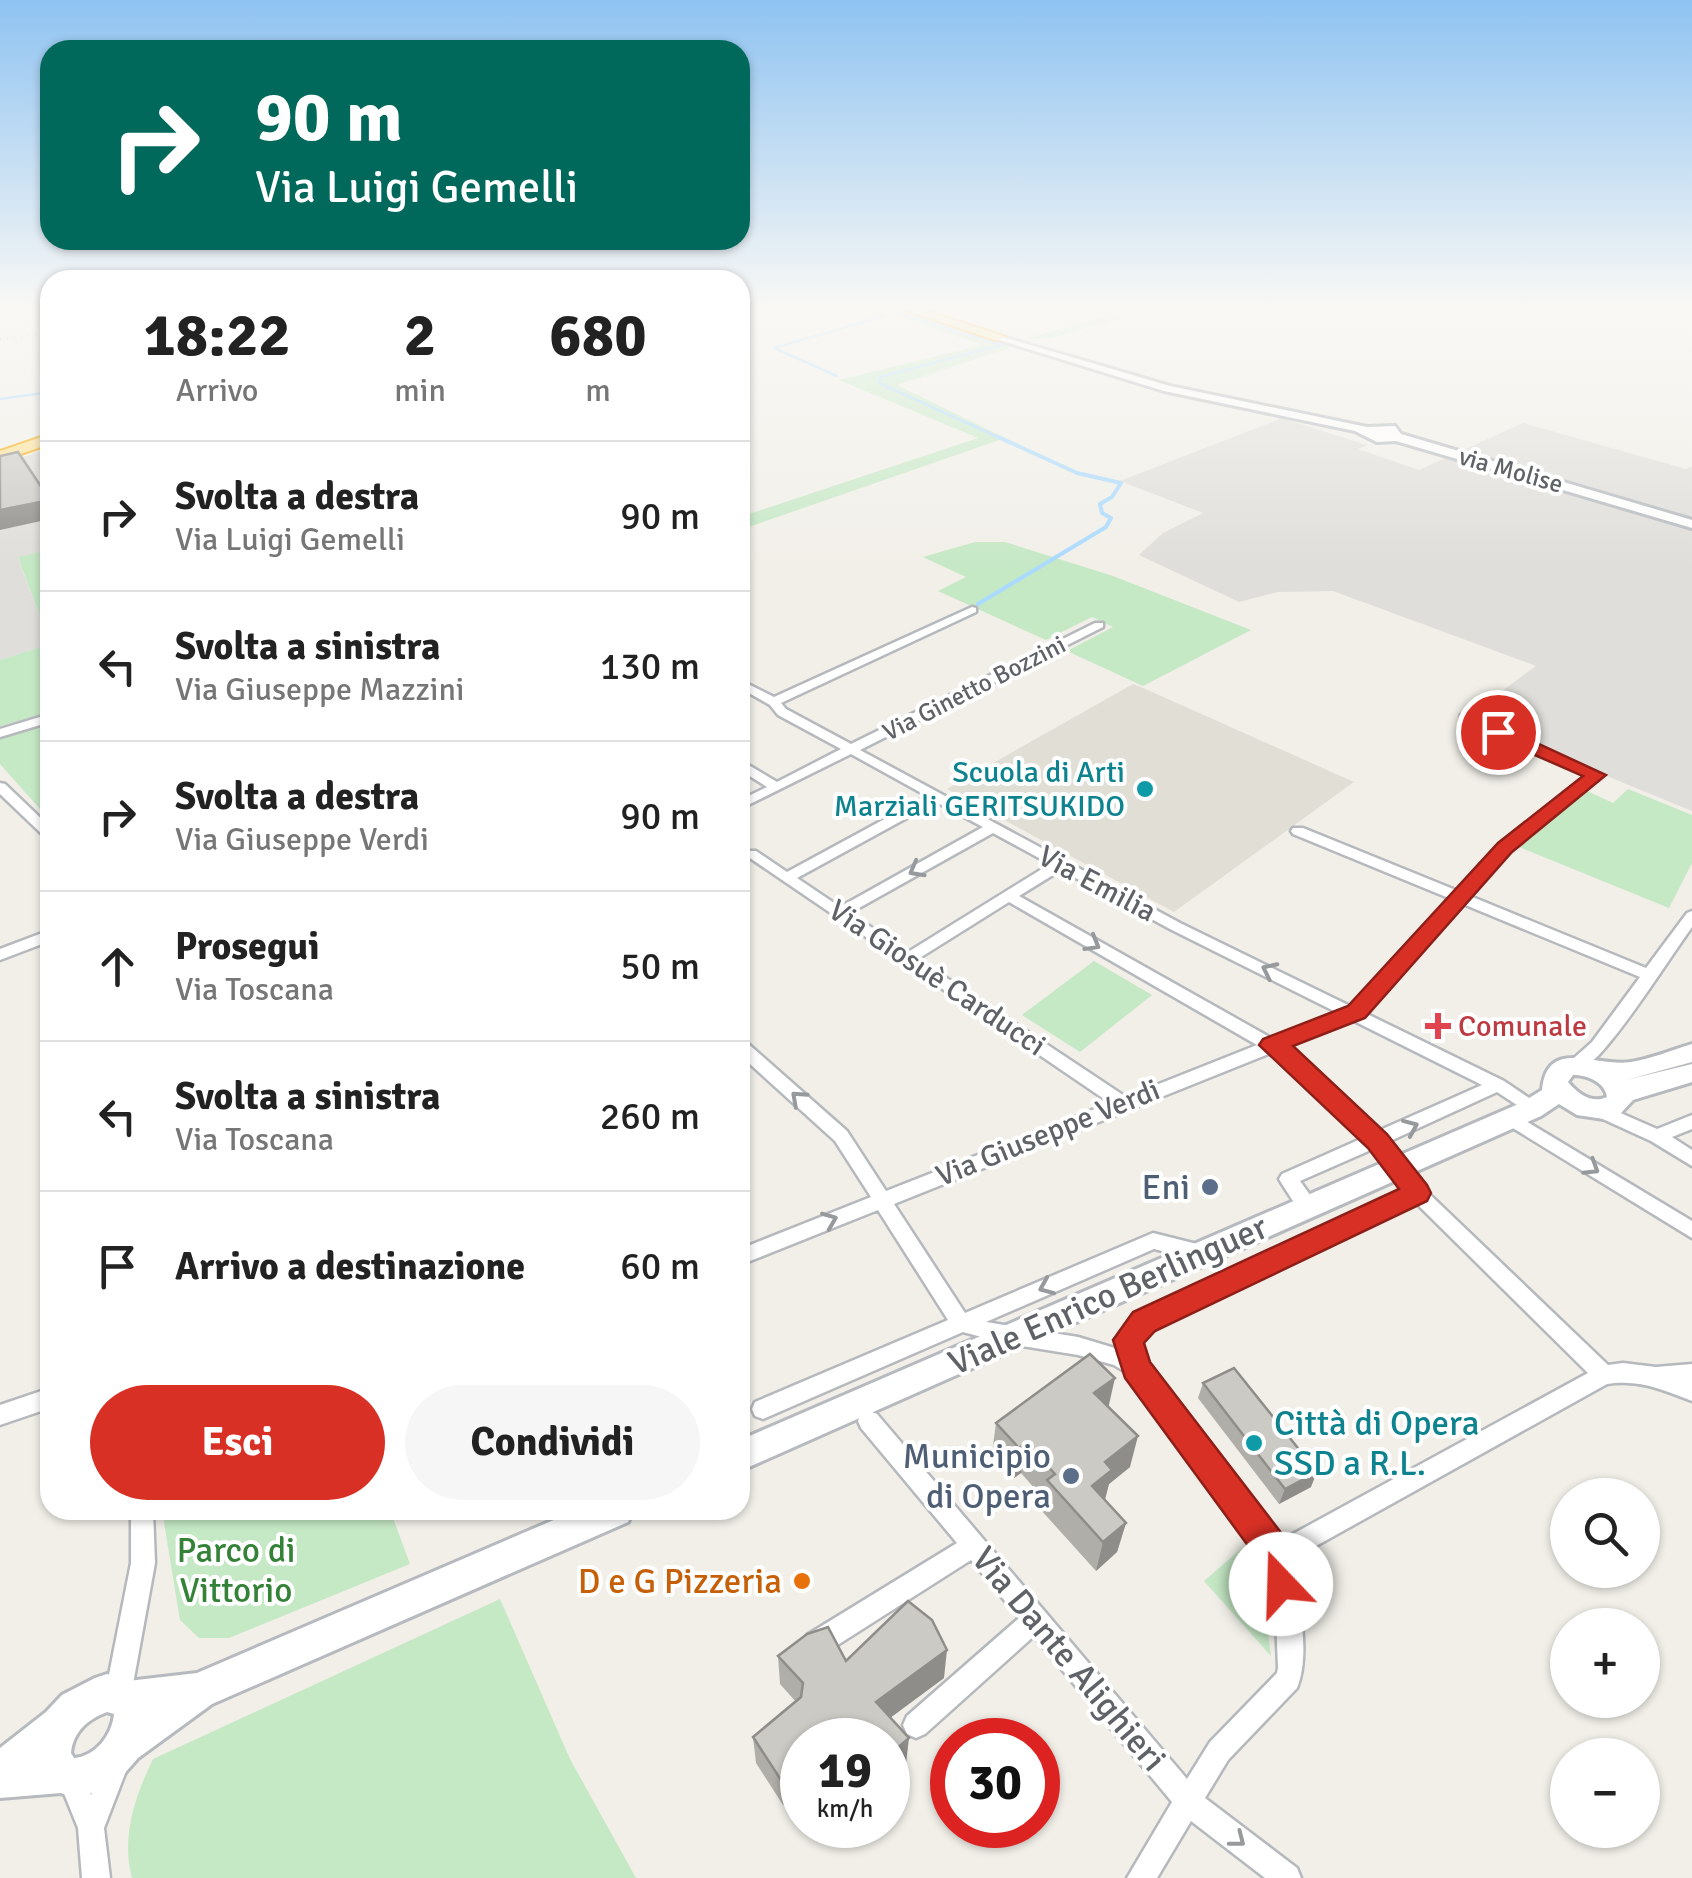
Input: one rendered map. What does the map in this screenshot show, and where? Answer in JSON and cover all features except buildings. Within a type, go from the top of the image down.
[{"type":"highway","points":[[0,453],[40,439]]},
{"type":"street","name":"via Molise","points":[[1176,392],[1362,429],[1386,428],[1397,436],[1692,524]]},
{"type":"street","points":[[774,702],[972,610]]},
{"type":"street","name":"Via Ginetto Bozzini","points":[[750,800],[1099,624]]},
{"type":"street","name":"Via Emilia","points":[[750,689],[774,702],[782,712],[850,750],[1175,926],[1498,1085],[1520,1113],[1692,1230]]},
{"type":"street","points":[[1356,1012],[1505,848],[1596,775],[1465,718]]},
{"type":"street","points":[[0,733],[40,721]]},
{"type":"street","points":[[750,770],[776,787]]},
{"type":"street","points":[[3,787],[40,824]]},
{"type":"street","points":[[786,878],[935,797]]},
{"type":"street","points":[[839,913],[992,828]]},
{"type":"street","points":[[1298,830],[1648,975]]},
{"type":"street","name":"Via Giosuè Carducci","points":[[751,854],[1123,1103]]},
{"type":"street","points":[[907,958],[1060,864]]},
{"type":"street","points":[[1009,896],[1293,1058],[1377,1141],[1417,1193],[1604,1375]]},
{"type":"street","points":[[1606,1102],[1600,1064],[1648,975],[1692,916]]},
{"type":"street","points":[[0,955],[40,939]]},
{"type":"street","name":"Via Giuseppe Verdi","points":[[750,1253],[1356,1012]]},
{"type":"street","points":[[1565,1076],[1600,1064],[1632,1071],[1692,1054]]},
{"type":"street","points":[[750,1057],[841,1136],[961,1323],[986,1334],[1080,1348],[1136,1368]]},
{"type":"street","name":"Viale Enrico Berlinguer","points":[[1520,1113],[1606,1102],[1692,1073]]},
{"type":"street","points":[[1565,1076],[1692,1159]]},
{"type":"street","name":"Viale Enrico Berlinguer","points":[[750,1452],[1520,1113],[1551,1097],[1565,1076]]},
{"type":"street","points":[[1308,1206],[1288,1179],[1498,1085]]},
{"type":"street","points":[[1656,1136],[1692,1122]]},
{"type":"street","points":[[1141,1878],[1219,1751],[1288,1679],[1290,1649],[1276,1555],[1136,1368],[1128,1340],[1144,1321],[1417,1193]]},
{"type":"street","points":[[763,1409],[1152,1241],[1202,1253]]},
{"type":"street","points":[[947,1366],[961,1323]]},
{"type":"street","points":[[1276,1555],[1604,1375],[1692,1373]]},
{"type":"street","points":[[1656,1376],[1692,1392]]},
{"type":"street","points":[[0,1415],[40,1401]]},
{"type":"street","name":"Via Dante Alighieri","points":[[869,1421],[1189,1802],[1287,1878]]},
{"type":"street","points":[[113,1697],[143,1563],[142,1520]]},
{"type":"street","points":[[0,1776],[95,1773],[199,1691],[593,1520]]},
{"type":"street","points":[[811,1647],[974,1545]]},
{"type":"street","points":[[916,1725],[1036,1619]]},
{"type":"street","points":[[0,1776],[59,1726],[113,1697],[199,1691]]},
{"type":"street","points":[[90,1828],[134,1719],[113,1697]]},
{"type":"street","points":[[59,1726],[51,1758],[66,1775],[90,1828],[96,1878]]},
{"type":"shaded area","points":[[1282,418],[1367,445],[1358,449],[1419,470],[1523,423],[1686,469],[1692,466],[1692,811],[1465,718],[1536,666],[1333,591],[1278,592],[1239,602],[1139,555],[1163,533],[1203,513],[1120,481]]},
{"type":"shaded area","points":[[40,451],[40,552],[18,558],[40,617],[40,647],[0,660],[0,465]]},
{"type":"shaded area","points":[[1133,684],[1354,782],[1174,912],[947,789]]},
{"type":"green space","points":[[867,392],[911,392],[1005,438],[750,527],[750,514],[978,438]]},
{"type":"green space","points":[[975,542],[1005,542],[1113,576],[1251,630],[1143,686],[1067,651],[1113,627],[1092,617],[1046,640],[938,591],[966,577],[923,557]]},
{"type":"green space","points":[[40,552],[40,617],[18,557]]},
{"type":"green space","points":[[40,647],[40,715],[0,726],[0,660]]},
{"type":"green space","points":[[40,725],[40,809],[0,764],[0,737]]},
{"type":"green space","points":[[1628,789],[1692,815],[1692,863],[1669,908],[1519,847],[1587,791],[1613,803]]},
{"type":"green space","points":[[1094,961],[1152,995],[1080,1052],[1022,1015]]},
{"type":"green space","name":"Parco di Vittorio","points":[[164,1520],[394,1520],[410,1564],[229,1638],[199,1638],[180,1620]]},
{"type":"green space","points":[[1249,1542],[1262,1592],[1271,1656],[1204,1581]]},
{"type":"green space","points":[[500,1599],[570,1759],[636,1878],[132,1878],[129,1832],[153,1759]]},
{"type":"waterway","points":[[898,392],[1002,439]]},
{"type":"waterway","points":[[0,399],[40,393]]},
{"type":"waterway","points":[[978,604],[1106,527],[1111,518],[1102,513],[1100,504],[1112,497],[1121,483],[1077,473],[996,436]]},
{"type":"place","name":"Scuola di Arti Marziali GERITSUKIDO","points":[[1145,789]]},
{"type":"place","name":"Comunale","points":[[1438,1026]]},
{"type":"place","name":"Eni","points":[[1210,1187]]},
{"type":"place","name":"Città di Opera SSD a R.L.","points":[[1254,1443]]},
{"type":"place","name":"Municipio di Opera","points":[[1071,1476]]},
{"type":"place","name":"D e G Pizzeria","points":[[802,1581]]},
{"type":"route","points":[[1281,1584],[1276,1555],[1136,1368],[1128,1340],[1144,1321],[1417,1193],[1377,1141],[1293,1058],[1272,1045],[1356,1012],[1505,848],[1596,775],[1498,732]]}]
